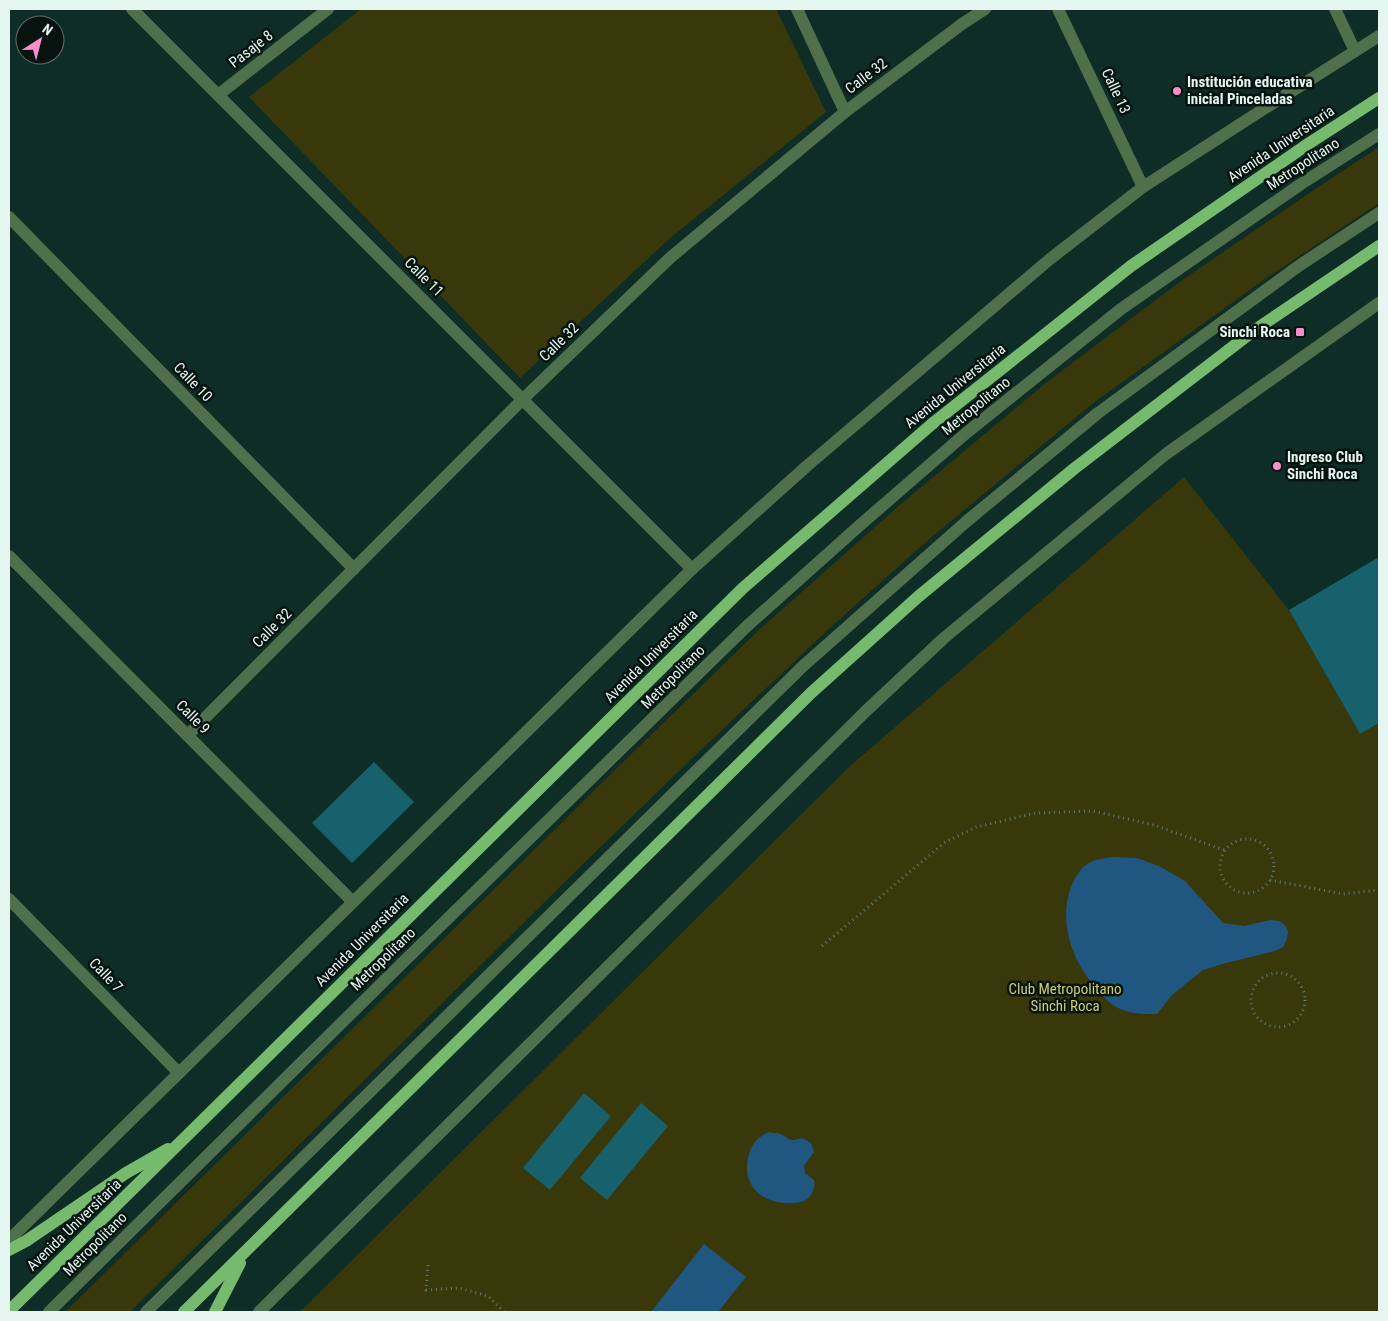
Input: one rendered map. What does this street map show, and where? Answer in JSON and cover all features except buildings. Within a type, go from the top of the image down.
[{"type":"main road","name":"Avenida Universitaria","points":[[9,1311],[743,588],[932,424],[1131,266],[1308,144],[1379,98]]},
{"type":"main road","points":[[184,1312],[811,693],[919,596],[1075,468],[1252,332],[1379,246]]},
{"type":"main road","points":[[9,1250],[26,1241],[126,1173],[183,1141]]},
{"type":"main road","points":[[216,1312],[244,1253]]},
{"type":"street","name":"Calle 11","points":[[132,9],[692,569]]},
{"type":"street","name":"Pasaje 8","points":[[218,95],[328,9]]},
{"type":"street","points":[[797,9],[845,112]]},
{"type":"street","name":"Calle 32","points":[[188,736],[523,399],[671,256],[845,112],[962,24],[985,9]]},
{"type":"street","name":"Calle 13","points":[[1058,9],[1143,187]]},
{"type":"street","points":[[1335,9],[1355,51]]},
{"type":"street","points":[[9,1240],[692,569],[815,458],[1050,259],[1143,187],[1379,36]]},
{"type":"street","name":"Metropolitano","points":[[49,1312],[746,627],[859,526],[966,434],[1121,309],[1301,184],[1379,134]]},
{"type":"street","points":[[146,1312],[802,667],[966,521],[1098,413],[1300,265],[1379,213]]},
{"type":"street","name":"Calle 10","points":[[9,217],[354,569]]},
{"type":"street","points":[[259,1312],[860,717],[944,638],[1166,454],[1379,303]]},
{"type":"street","name":"Calle 9","points":[[9,556],[353,902]]},
{"type":"street","name":"Calle 7","points":[[9,900],[179,1073]]},
{"type":"path","points":[[822,946],[944,844],[976,827],[1036,813],[1093,811],[1154,825],[1224,850]]},
{"type":"path","points":[[1249,838],[1266,846],[1272,853],[1274,862],[1274,872],[1270,880],[1257,891],[1240,892],[1233,889],[1226,883],[1220,868],[1224,850],[1231,844],[1249,838]]},
{"type":"path","points":[[1270,880],[1343,894],[1379,890]]},
{"type":"path","points":[[1280,973],[1296,980],[1302,988],[1305,997],[1301,1014],[1295,1021],[1280,1027],[1264,1023],[1257,1017],[1251,1002],[1255,985],[1262,978],[1270,974],[1280,973]]},
{"type":"path","points":[[428,1265],[426,1290],[459,1288],[488,1296],[504,1312]]},
{"type":"green space","points":[[361,9],[776,9],[826,112],[669,239],[520,378],[249,97]]},
{"type":"green space","points":[[1379,147],[1379,203],[1265,279],[1092,404],[927,541],[831,627],[705,746],[130,1312],[65,1312],[760,629],[902,503],[1047,382],[1181,281]]},
{"type":"green space","name":"Club Metropolitano Sinchi Roca","points":[[1184,477],[1289,610],[1360,734],[1379,723],[1379,1312],[300,1312],[849,767]]},
{"type":"water","points":[[1112,857],[1137,858],[1161,867],[1185,881],[1223,923],[1244,926],[1270,920],[1279,921],[1285,925],[1288,931],[1287,939],[1283,947],[1275,951],[1203,970],[1172,995],[1157,1014],[1136,1013],[1121,1009],[1103,996],[1081,967],[1070,941],[1066,914],[1067,900],[1071,887],[1079,872],[1085,865],[1093,861]]},
{"type":"water","points":[[769,1132],[778,1133],[791,1140],[802,1138],[811,1143],[814,1152],[804,1166],[805,1173],[814,1180],[814,1189],[805,1201],[791,1203],[771,1200],[762,1196],[750,1183],[747,1165],[749,1154],[756,1140]]},
{"type":"water","points":[[704,1244],[746,1277],[718,1312],[651,1312]]},
{"type":"place","name":"Institución educativa inicial Pinceladas","points":[[1177,91]]},
{"type":"place","name":"Sinchi Roca","points":[[1300,332]]},
{"type":"place","name":"Ingreso Club Sinchi Roca","points":[[1277,466]]}]
